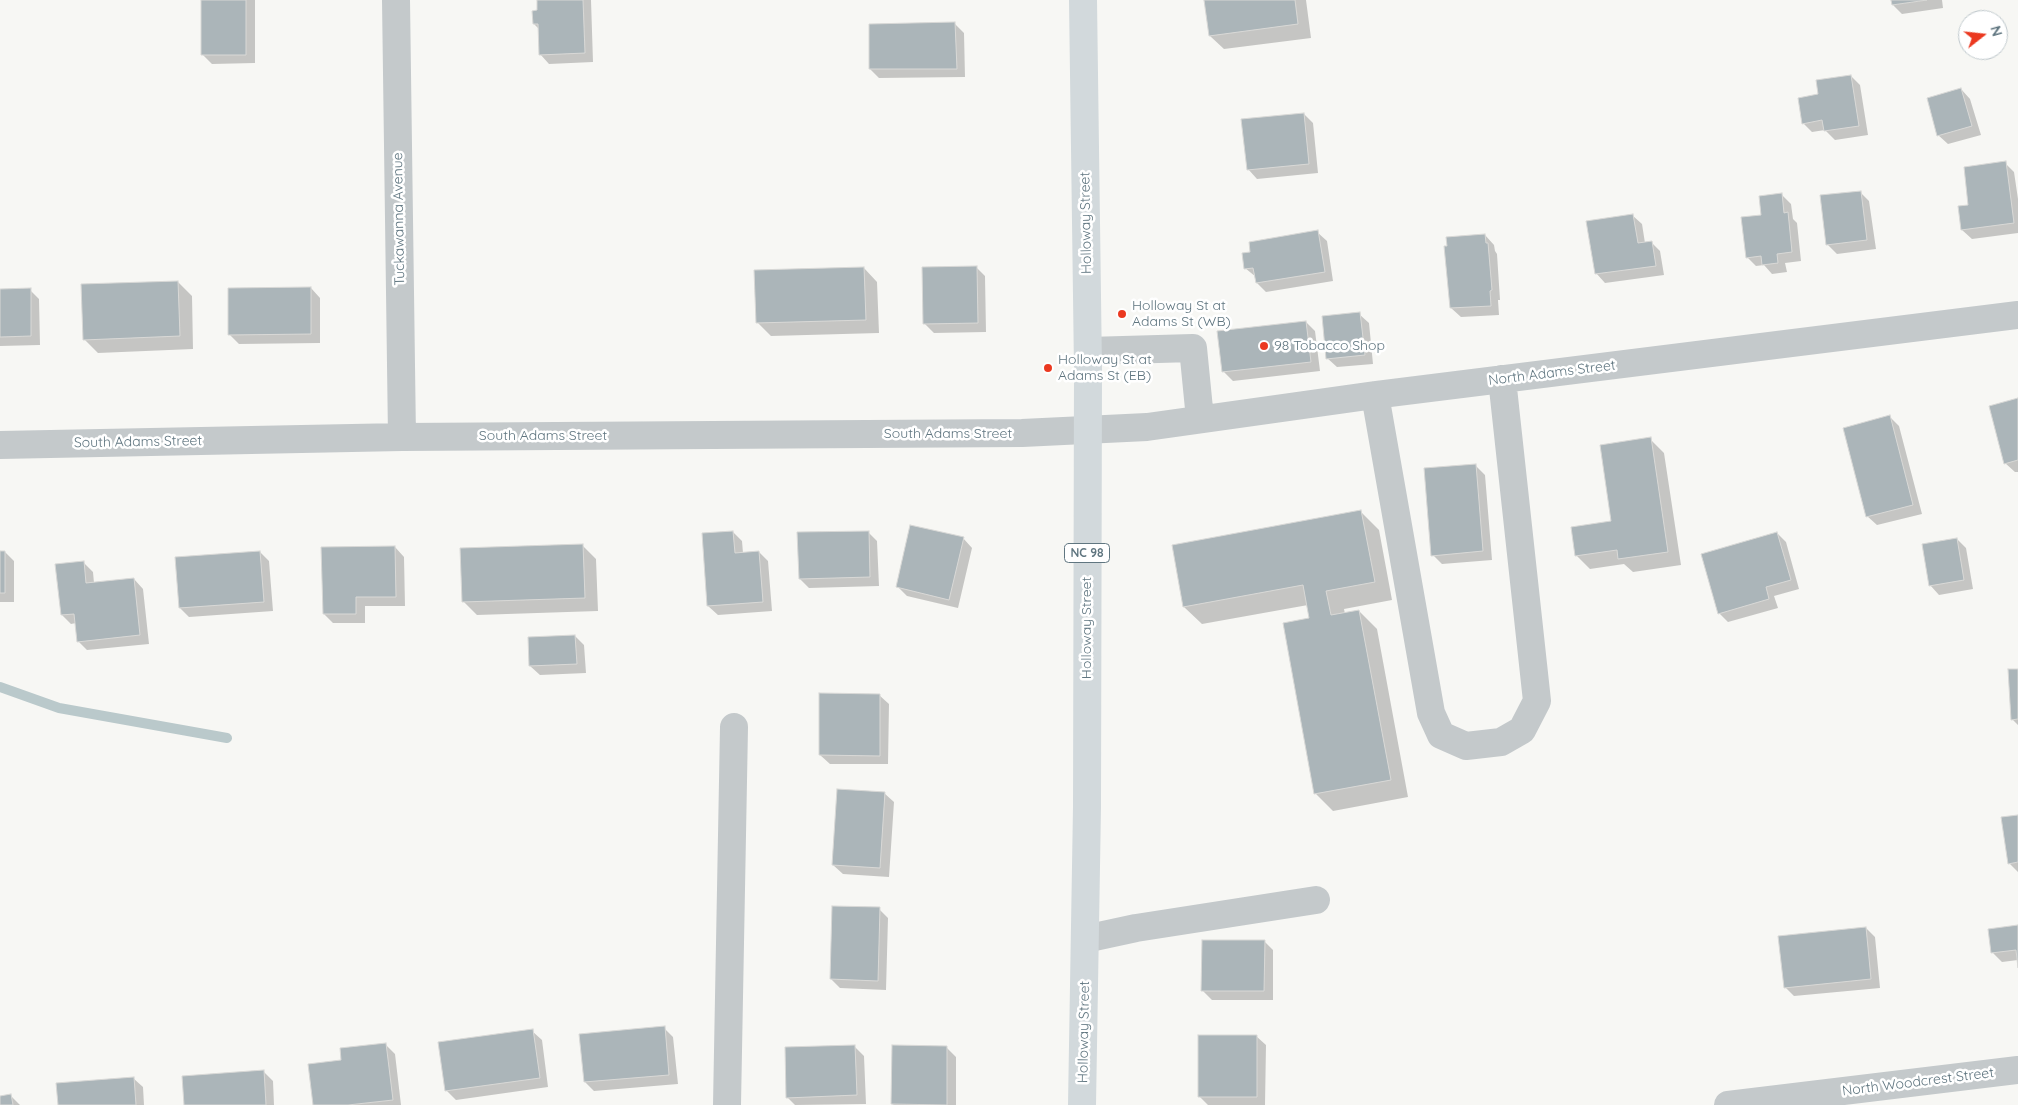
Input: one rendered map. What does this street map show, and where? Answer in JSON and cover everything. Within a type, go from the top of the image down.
[{"type":"highway","name":"Holloway Street","points":[[1082,1105],[1086,939],[1088,351],[1083,0]]},
{"type":"street","name":"Tuckawanna Avenue","points":[[396,0],[402,438]]},
{"type":"street","name":"North Adams Street","points":[[1087,430],[1147,426],[1375,395],[2018,314]]},
{"type":"street","points":[[1088,351],[1193,348],[1200,419]]},
{"type":"street","points":[[1375,395],[1431,713],[1440,736],[1466,746],[1501,742],[1522,730],[1537,701],[1502,379]]},
{"type":"street","name":"South Adams Street","points":[[0,445],[402,438],[1002,433],[1087,430]]},
{"type":"street","points":[[727,1105],[734,727]]},
{"type":"street","points":[[1086,939],[1136,928],[1316,900]]},
{"type":"street","name":"North Woodcrest Street","points":[[1728,1105],[2018,1070]]},
{"type":"building","points":[[201,0],[246,0],[246,55],[201,55]]},
{"type":"building","points":[[537,0],[583,0],[585,53],[539,55],[538,24],[533,24],[532,11],[537,10]]},
{"type":"building","points":[[1204,0],[1295,0],[1298,24],[1209,36]]},
{"type":"building","points":[[1891,0],[1927,0],[1892,5]]},
{"type":"building","points":[[955,22],[957,69],[869,69],[869,24]]},
{"type":"building","points":[[1851,75],[1859,126],[1824,131],[1822,120],[1802,124],[1798,98],[1818,94],[1816,80]]},
{"type":"building","points":[[1961,88],[1972,126],[1937,136],[1927,98]]},
{"type":"building","points":[[1304,113],[1309,164],[1247,170],[1241,119]]},
{"type":"building","points":[[2006,161],[2014,223],[1961,230],[1958,206],[1968,205],[1964,167]]},
{"type":"building","points":[[1861,191],[1867,240],[1826,245],[1820,195]]},
{"type":"building","points":[[1782,193],[1784,213],[1788,212],[1792,252],[1777,254],[1778,263],[1762,265],[1761,256],[1746,258],[1741,217],[1761,215],[1759,196]]},
{"type":"building","points":[[1633,214],[1638,243],[1652,241],[1656,266],[1595,274],[1586,221]]},
{"type":"building","points":[[1318,230],[1325,272],[1256,283],[1253,268],[1244,269],[1242,253],[1250,252],[1249,242]]},
{"type":"building","points":[[1485,234],[1486,243],[1488,243],[1492,290],[1490,291],[1491,306],[1450,308],[1444,246],[1447,246],[1446,237]]},
{"type":"building","points":[[977,266],[978,323],[923,324],[922,267]]},
{"type":"building","points":[[864,267],[866,320],[756,323],[754,270]]},
{"type":"building","points":[[178,281],[180,336],[83,340],[81,284]]},
{"type":"building","points":[[311,287],[311,334],[228,335],[228,288]]},
{"type":"building","points":[[31,288],[31,336],[0,337],[0,289]]},
{"type":"building","points":[[1360,312],[1365,355],[1326,359],[1322,316]]},
{"type":"building","name":"98 Tobacco Shop","points":[[1306,321],[1311,362],[1222,372],[1217,331]]},
{"type":"building","points":[[2018,398],[2018,460],[2004,464],[1989,406]]},
{"type":"building","points":[[1890,415],[1913,505],[1866,517],[1843,428]]},
{"type":"building","points":[[1651,437],[1668,552],[1618,559],[1617,550],[1575,556],[1571,527],[1611,521],[1600,445]]},
{"type":"building","points":[[1476,464],[1483,551],[1431,556],[1424,468]]},
{"type":"building","points":[[1361,510],[1375,582],[1326,591],[1331,615],[1359,610],[1391,780],[1314,794],[1283,623],[1309,618],[1303,585],[1183,607],[1172,545]]},
{"type":"building","points":[[910,525],[964,537],[949,600],[896,587]]},
{"type":"building","points":[[733,531],[735,553],[759,551],[763,602],[707,606],[702,533]]},
{"type":"building","points":[[869,531],[870,577],[799,579],[797,532]]},
{"type":"building","points":[[1777,532],[1791,580],[1766,587],[1769,599],[1718,614],[1701,554]]},
{"type":"building","points":[[1957,538],[1964,580],[1929,586],[1922,544]]},
{"type":"building","points":[[583,544],[585,598],[462,602],[460,548]]},
{"type":"building","points":[[395,546],[396,597],[356,597],[356,614],[323,614],[321,547]]},
{"type":"building","points":[[0,551],[5,551],[5,593],[0,593]]},
{"type":"building","points":[[260,551],[264,602],[179,608],[175,557]]},
{"type":"building","points":[[84,561],[86,583],[134,578],[140,635],[77,642],[74,614],[61,615],[55,564]]},
{"type":"building","points":[[575,635],[577,664],[529,666],[528,637]]},
{"type":"building","points":[[2008,669],[2018,669],[2018,719],[2011,720]]},
{"type":"building","points":[[819,693],[880,694],[880,756],[819,755]]},
{"type":"building","points":[[837,789],[885,792],[880,868],[832,865]]},
{"type":"building","points":[[2018,815],[2018,862],[2008,864],[2001,817]]},
{"type":"building","points":[[832,906],[880,907],[878,981],[830,979]]},
{"type":"building","points":[[2018,925],[2018,968],[2016,950],[1991,953],[1988,929]]},
{"type":"building","points":[[1866,927],[1871,979],[1784,988],[1778,936]]},
{"type":"building","points":[[1202,940],[1265,940],[1264,991],[1201,991]]},
{"type":"building","points":[[665,1026],[669,1075],[584,1082],[579,1034]]},
{"type":"building","points":[[533,1029],[540,1078],[445,1091],[438,1042]]},
{"type":"building","points":[[1198,1035],[1257,1035],[1257,1097],[1198,1097]]},
{"type":"building","points":[[386,1043],[393,1100],[348,1105],[313,1105],[308,1064],[341,1060],[340,1048]]},
{"type":"building","points":[[855,1045],[857,1095],[786,1098],[785,1047]]},
{"type":"building","points":[[892,1045],[947,1046],[947,1105],[891,1104]]},
{"type":"building","points":[[264,1070],[266,1105],[184,1105],[182,1076]]},
{"type":"building","points":[[134,1077],[136,1105],[58,1105],[56,1083]]},
{"type":"building","points":[[11,1094],[13,1105],[0,1105],[0,1096]]},
{"type":"waterway","points":[[0,687],[59,708],[227,738]]},
{"type":"place","name":"Holloway St at Adams St (WB)","points":[[1122,314]]},
{"type":"place","name":"98 Tobacco Shop","points":[[1264,346]]},
{"type":"place","name":"Holloway St at Adams St (EB)","points":[[1048,368]]}]
